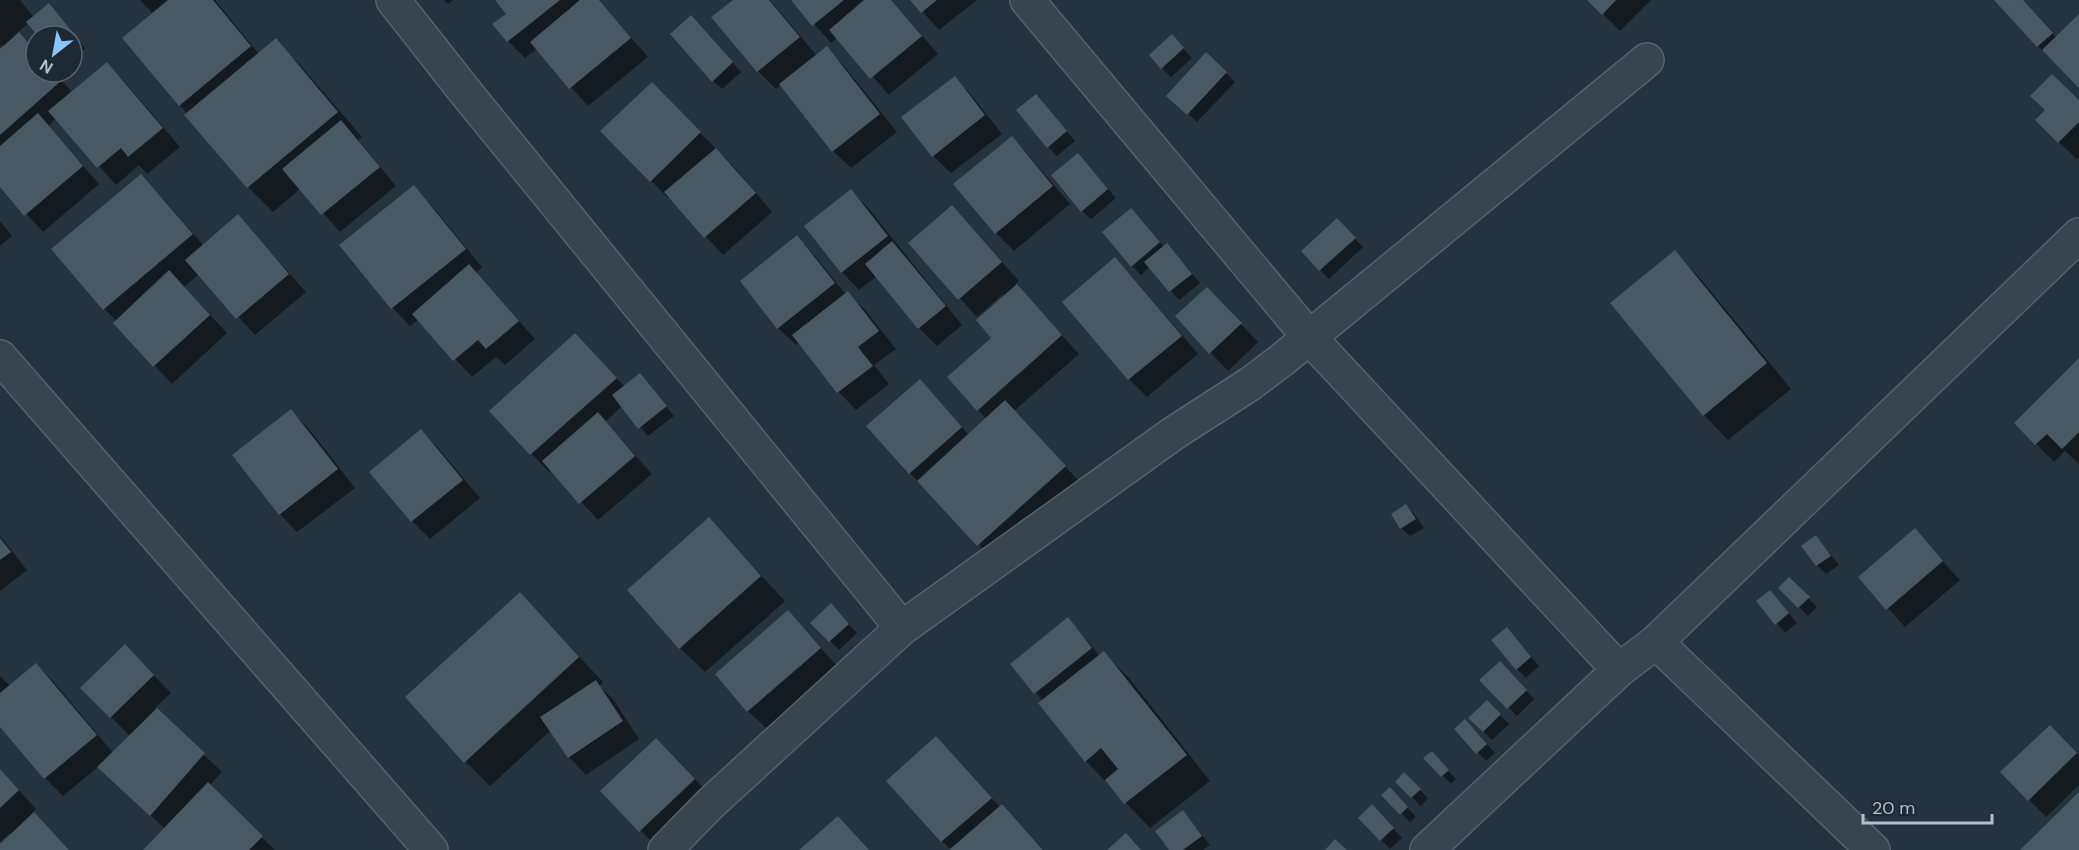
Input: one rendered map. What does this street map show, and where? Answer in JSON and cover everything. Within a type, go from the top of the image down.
[{"type":"street","points":[[393,0],[474,104],[902,628]]},
{"type":"street","points":[[1027,0],[1309,337],[1619,670]]},
{"type":"street","points":[[666,850],[710,804],[902,628],[1184,427],[1250,384],[1647,60]]},
{"type":"street","points":[[1428,850],[1619,670],[1656,642],[2079,235]]},
{"type":"street","points":[[0,357],[431,850]]},
{"type":"street","points":[[1656,642],[1873,850]]},
{"type":"building","points":[[168,0],[213,0],[251,46],[179,106],[122,38]]},
{"type":"building","points":[[495,0],[560,0],[507,42],[492,24],[506,14]]},
{"type":"building","points":[[580,0],[599,0],[631,38],[569,89],[530,42]]},
{"type":"building","points":[[733,0],[769,0],[800,37],[757,72],[711,17]]},
{"type":"building","points":[[791,0],[844,0],[812,26]]},
{"type":"building","points":[[864,0],[891,0],[922,36],[870,79],[829,30]]},
{"type":"building","points":[[910,0],[937,0],[921,13]]},
{"type":"building","points":[[1587,0],[1616,0],[1602,15]]},
{"type":"building","points":[[1994,0],[2023,0],[2053,33],[2037,47]]},
{"type":"building","points":[[49,3],[66,24],[28,24],[26,22]]},
{"type":"building","points":[[2079,14],[2079,88],[2042,50]]},
{"type":"building","points":[[691,15],[733,62],[712,82],[670,34]]},
{"type":"building","points":[[19,32],[24,38],[24,84],[57,84],[0,135],[0,49]]},
{"type":"building","points":[[1172,34],[1184,48],[1161,69],[1149,55]]},
{"type":"building","points":[[276,38],[338,112],[247,188],[184,115]]},
{"type":"building","points":[[827,46],[880,114],[832,152],[779,84]]},
{"type":"building","points":[[1206,52],[1227,72],[1187,115],[1166,96]]},
{"type":"building","points":[[107,62],[163,128],[128,157],[121,148],[97,168],[48,111],[81,84],[84,84],[84,81]]},
{"type":"building","points":[[2052,74],[2079,100],[2079,122],[2058,143],[2035,120],[2045,110],[2030,96]]},
{"type":"building","points":[[955,76],[985,115],[932,157],[901,117]]},
{"type":"building","points":[[652,82],[701,132],[650,182],[600,131]]},
{"type":"building","points":[[1036,94],[1067,131],[1047,148],[1016,110]]},
{"type":"building","points":[[38,113],[83,166],[24,216],[0,187],[0,146]]},
{"type":"building","points":[[341,120],[380,167],[321,215],[282,169]]},
{"type":"building","points":[[1012,136],[1053,186],[995,234],[953,184]]},
{"type":"building","points":[[716,148],[756,193],[704,238],[664,192]]},
{"type":"building","points":[[1078,153],[1108,189],[1081,212],[1051,175]]},
{"type":"building","points":[[141,174],[193,234],[103,310],[51,249]]},
{"type":"building","points":[[414,185],[466,249],[391,309],[339,245]]},
{"type":"building","points":[[851,189],[888,236],[841,273],[804,226]]},
{"type":"building","points":[[952,205],[1002,262],[958,300],[908,243]]},
{"type":"building","points":[[1131,208],[1160,242],[1131,267],[1102,232]]},
{"type":"building","points":[[238,214],[289,274],[236,319],[185,260]]},
{"type":"building","points":[[1337,218],[1356,238],[1319,271],[1301,251]]},
{"type":"building","points":[[797,235],[835,283],[777,329],[740,281]]},
{"type":"building","points":[[892,241],[946,306],[918,329],[865,264]]},
{"type":"building","points":[[1167,243],[1192,274],[1169,292],[1144,262]]},
{"type":"building","points":[[1675,250],[1767,363],[1703,416],[1610,303]]},
{"type":"building","points":[[1115,257],[1182,336],[1128,380],[1062,302]]},
{"type":"building","points":[[469,264],[519,321],[486,349],[478,340],[453,361],[412,314]]},
{"type":"building","points":[[169,270],[210,315],[153,367],[113,323]]},
{"type":"building","points":[[1017,284],[1062,335],[977,411],[947,377],[991,338],[976,320]]},
{"type":"building","points":[[1207,287],[1242,323],[1209,354],[1175,316]]},
{"type":"building","points":[[848,291],[879,331],[858,347],[873,366],[837,393],[792,335]]},
{"type":"building","points":[[575,333],[617,378],[530,455],[489,411]]},
{"type":"building","points":[[2079,358],[2079,432],[2062,449],[2047,434],[2035,445],[2014,423]]},
{"type":"building","points":[[640,373],[667,406],[638,429],[612,395]]},
{"type":"building","points":[[920,379],[962,427],[909,474],[866,426]]},
{"type":"building","points":[[1005,400],[1066,466],[977,546],[917,481]]},
{"type":"building","points":[[291,409],[338,469],[279,515],[232,455]]},
{"type":"building","points":[[598,412],[635,456],[579,504],[542,461]]},
{"type":"building","points":[[421,429],[463,480],[411,522],[369,472]]},
{"type":"building","points":[[1406,504],[1416,519],[1400,529],[1391,514]]},
{"type":"building","points":[[709,517],[761,576],[679,649],[627,590]]},
{"type":"building","points":[[1915,528],[1943,561],[1886,610],[1858,577]]},
{"type":"building","points":[[1816,535],[1831,556],[1816,566],[1801,546]]},
{"type":"building","points":[[0,538],[11,552],[0,560]]},
{"type":"building","points":[[1789,577],[1810,597],[1798,608],[1778,588]]},
{"type":"building","points":[[1770,590],[1789,613],[1775,625],[1756,601]]},
{"type":"building","points":[[520,592],[579,657],[464,763],[405,697]]},
{"type":"building","points":[[831,603],[849,624],[829,642],[810,623]]},
{"type":"building","points":[[788,610],[821,648],[747,712],[715,674]]},
{"type":"building","points":[[1068,617],[1092,648],[1034,694],[1010,664]]},
{"type":"building","points":[[1507,627],[1531,657],[1516,670],[1491,640]]},
{"type":"building","points":[[125,644],[154,675],[110,718],[80,688]]},
{"type":"building","points":[[1104,651],[1187,755],[1124,804],[1105,780],[1118,769],[1101,748],[1085,762],[1038,703]]},
{"type":"building","points":[[1500,661],[1527,690],[1507,709],[1479,680]]},
{"type":"building","points":[[36,663],[97,735],[44,779],[0,727],[0,693]]},
{"type":"building","points":[[596,680],[623,721],[568,758],[540,717]]},
{"type":"building","points":[[1487,700],[1501,714],[1483,732],[1468,718]]},
{"type":"building","points":[[157,708],[205,753],[150,816],[97,767]]},
{"type":"building","points":[[1465,719],[1487,744],[1476,754],[1454,729]]},
{"type":"building","points":[[2050,725],[2077,753],[2028,801],[2000,772]]},
{"type":"building","points":[[936,736],[992,798],[941,842],[886,781]]},
{"type":"building","points":[[656,738],[695,779],[639,832],[600,791]]},
{"type":"building","points":[[1432,751],[1449,770],[1441,777],[1423,758]]},
{"type":"building","points":[[0,769],[19,790],[0,808]]},
{"type":"building","points":[[1404,772],[1421,789],[1411,798],[1395,782]]},
{"type":"building","points":[[208,782],[263,836],[249,850],[143,850]]},
{"type":"building","points":[[1390,787],[1408,807],[1400,815],[1381,795]]},
{"type":"building","points":[[2079,792],[2079,850],[2020,850]]},
{"type":"building","points":[[1002,804],[1043,850],[949,850]]},
{"type":"building","points":[[1372,804],[1394,828],[1380,841],[1358,818]]},
{"type":"building","points":[[1183,810],[1202,836],[1183,850],[1169,850],[1155,831]]},
{"type":"building","points":[[34,812],[69,850],[0,850],[0,844]]},
{"type":"building","points":[[838,816],[869,850],[799,850]]},
{"type":"building","points":[[1126,833],[1141,850],[1107,850]]},
{"type":"building","points":[[1335,839],[1347,850],[1325,850]]}]
